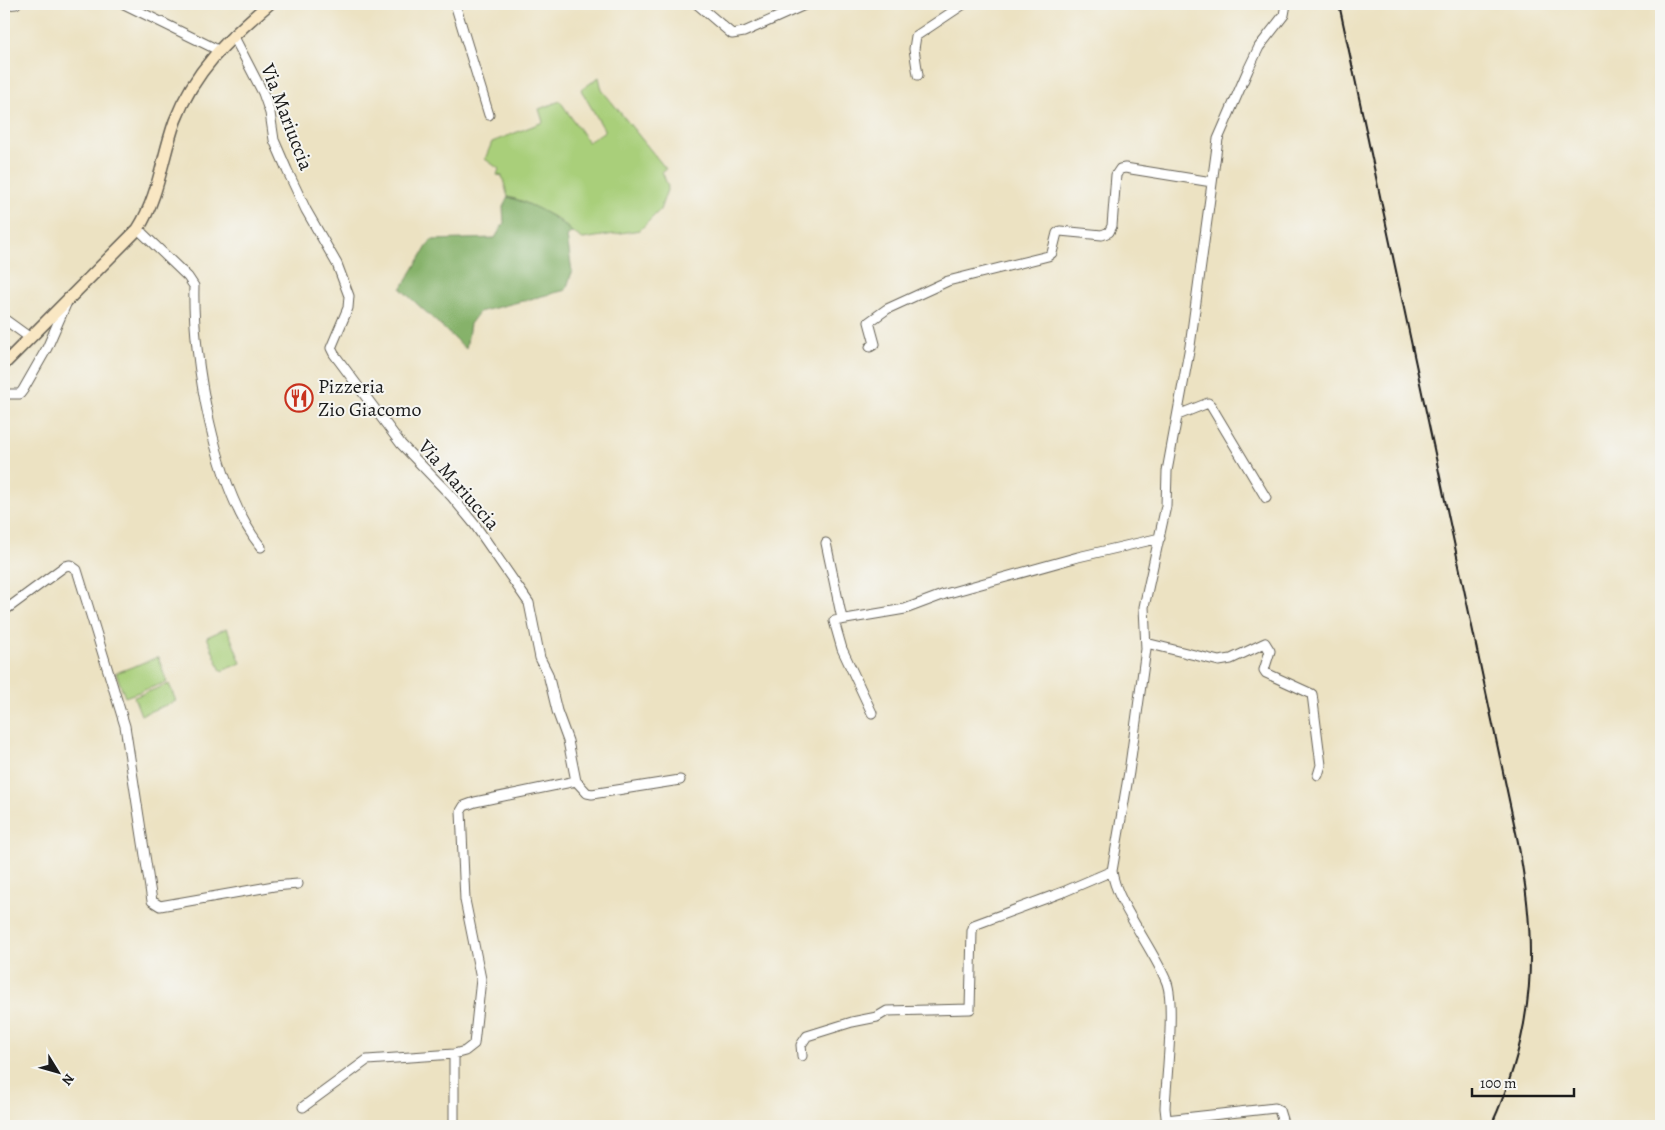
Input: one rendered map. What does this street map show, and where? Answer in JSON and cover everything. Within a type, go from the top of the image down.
[{"type":"main road","points":[[4,364],[138,229],[153,201],[173,129],[195,80],[218,50],[269,4]]},
{"type":"street","points":[[4,5],[16,4]]},
{"type":"street","points":[[124,4],[218,50]]},
{"type":"street","points":[[455,4],[489,115]]},
{"type":"street","points":[[696,4],[732,34],[744,32],[807,4]]},
{"type":"street","points":[[918,75],[914,49],[916,36],[964,4]]},
{"type":"street","points":[[1284,1126],[1279,1110],[1275,1108],[1166,1123],[1169,991],[1155,958],[1116,886],[1112,871],[1129,772],[1146,642],[1144,607],[1166,506],[1166,471],[1190,346],[1218,139],[1259,47],[1284,15],[1286,4]]},
{"type":"street","name":"Via Mariuccia","points":[[233,35],[263,93],[270,113],[274,140],[306,210],[337,264],[349,296],[348,308],[331,348],[401,444],[452,497],[475,525],[529,603],[540,658],[548,674],[557,711],[568,741],[576,781]]},
{"type":"street","points":[[870,347],[874,344],[868,322],[887,309],[948,281],[1048,256],[1052,254],[1056,233],[1060,231],[1102,235],[1109,232],[1112,226],[1116,174],[1120,169],[1125,168],[1212,182]]},
{"type":"street","points":[[138,229],[188,277],[194,286],[201,373],[209,424],[239,510],[261,547]]},
{"type":"street","points":[[4,394],[20,394],[23,390],[47,348],[68,300]]},
{"type":"street","points":[[4,319],[29,338]]},
{"type":"street","points":[[1178,416],[1201,404],[1211,406],[1266,498]]},
{"type":"street","points":[[872,713],[842,650],[834,621],[905,609],[945,594],[1078,557],[1160,538]]},
{"type":"street","points":[[826,543],[842,619]]},
{"type":"street","points":[[4,611],[65,566],[70,565],[78,570],[125,726],[152,902],[160,906],[274,886],[298,884]]},
{"type":"street","points":[[1146,642],[1219,661],[1230,659],[1265,643],[1270,651],[1264,670],[1266,673],[1312,694],[1320,765],[1318,775]]},
{"type":"street","points":[[303,1107],[367,1060],[454,1054],[465,1051],[474,1044],[481,978],[465,900],[461,811],[468,804],[576,781],[587,793],[592,794],[680,780]]},
{"type":"street","points":[[802,1056],[803,1041],[810,1035],[828,1031],[852,1022],[877,1017],[887,1011],[970,1009],[974,925],[1063,892],[1112,871]]},
{"type":"street","points":[[454,1054],[454,1126]]},
{"type":"green space","points":[[599,77],[602,90],[666,169],[662,171],[668,187],[660,210],[640,230],[583,239],[558,219],[522,201],[508,197],[502,176],[497,175],[499,169],[485,159],[492,142],[543,122],[539,109],[560,101],[588,142],[605,131],[581,90]]},
{"type":"green space","points":[[508,197],[542,211],[558,220],[572,232],[567,236],[572,272],[566,290],[479,312],[470,324],[466,349],[401,289],[431,240],[495,238],[504,223],[503,207]]},
{"type":"green space","points":[[227,628],[241,663],[221,671],[207,637]]},
{"type":"green space","points":[[158,657],[167,682],[125,697],[116,673]]},
{"type":"green space","points":[[169,684],[176,701],[141,715],[134,697]]},
{"type":"railway","points":[[1339,4],[1518,842],[1524,880],[1529,917],[1530,952],[1529,987],[1525,1021],[1506,1090],[1491,1126]]},
{"type":"place","name":"Pizzeria Zio Giacomo","points":[[299,398]]}]
